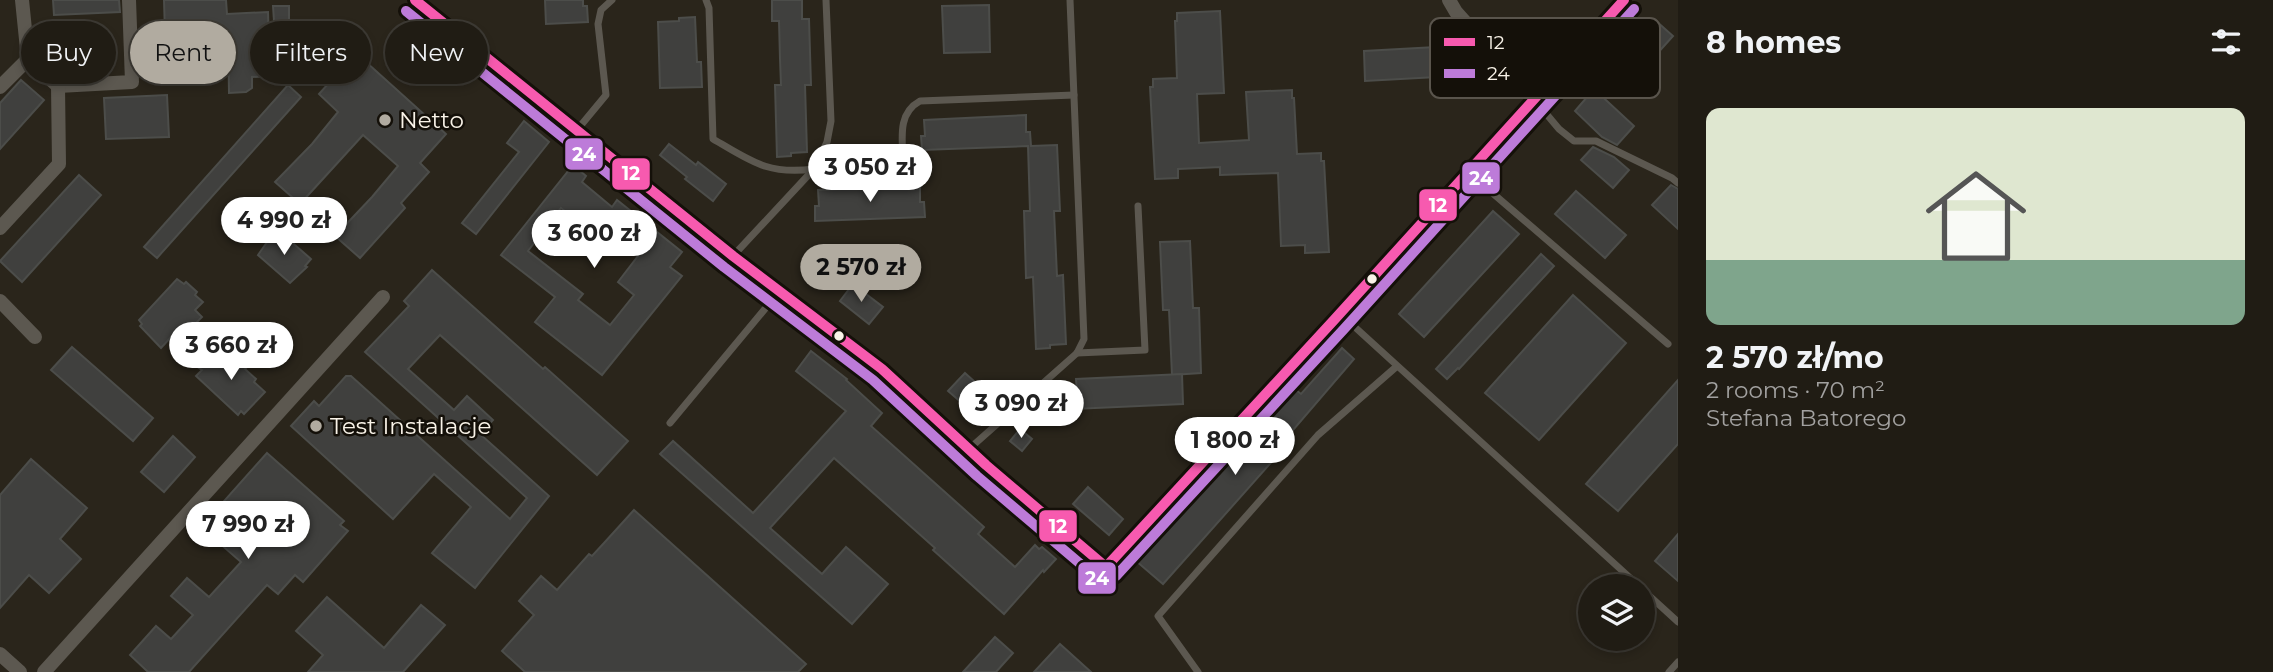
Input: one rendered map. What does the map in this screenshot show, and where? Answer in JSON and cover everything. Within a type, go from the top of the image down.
[{"type":"street","points":[[22,0],[24,21]]},
{"type":"street","points":[[0,228],[59,164],[58,86],[132,82],[129,0]]},
{"type":"street","points":[[415,0],[733,256],[882,369],[969,449],[1107,567],[1533,98]]},
{"type":"street","points":[[1448,0],[1461,18]]},
{"type":"street","points":[[1606,18],[1623,0]]},
{"type":"street","points":[[0,88],[21,66]]},
{"type":"street","points":[[44,672],[383,297]]},
{"type":"street","points":[[0,300],[36,337]]},
{"type":"street","points":[[0,654],[20,672]]},
{"type":"lane","points":[[577,130],[606,94],[598,24],[601,10],[612,0]]},
{"type":"lane","points":[[706,0],[709,8],[713,139],[768,168],[787,171],[903,159],[904,117],[912,106],[920,101],[1074,95]]},
{"type":"lane","points":[[733,256],[816,166],[827,142],[831,121],[826,0]]},
{"type":"lane","points":[[969,449],[1077,353],[1082,345],[1084,330],[1070,0]]},
{"type":"lane","points":[[1533,98],[1559,129],[1574,141],[1596,141],[1678,183]]},
{"type":"lane","points":[[1468,172],[1668,344]]},
{"type":"lane","points":[[1077,353],[1145,350],[1138,206]]},
{"type":"lane","points":[[670,423],[780,291]]},
{"type":"lane","points":[[1356,329],[1626,574]]},
{"type":"lane","points":[[1198,672],[1158,616],[1318,435],[1396,367]]},
{"type":"lane","points":[[1655,601],[1678,622]]},
{"type":"lane","points":[[1669,672],[1678,663]]},
{"type":"building","points":[[53,0],[119,0],[120,12],[54,15]]},
{"type":"building","points":[[164,0],[226,0],[227,14],[268,12],[268,21],[250,21],[252,88],[246,92],[229,93],[229,84],[236,84],[236,21],[165,21]]},
{"type":"building","points":[[545,0],[583,0],[583,6],[587,6],[588,22],[546,24]]},
{"type":"building","points":[[772,0],[802,0],[802,19],[809,19],[811,85],[805,85],[807,152],[791,153],[791,156],[777,157],[775,85],[781,85],[779,21],[772,21]]},
{"type":"building","points":[[989,5],[990,52],[944,53],[942,6]]},
{"type":"building","points":[[273,6],[289,6],[289,20],[274,21]]},
{"type":"building","points":[[1220,11],[1224,93],[1197,94],[1199,143],[1249,140],[1246,92],[1292,90],[1297,154],[1321,153],[1321,161],[1324,161],[1329,252],[1305,253],[1305,245],[1281,246],[1278,173],[1220,175],[1220,167],[1178,169],[1178,178],[1155,179],[1150,87],[1153,87],[1153,79],[1177,78],[1177,13]]},
{"type":"building","points":[[695,17],[697,62],[701,62],[702,87],[660,88],[658,22]]},
{"type":"building","points":[[1660,24],[1673,36],[1660,50]]},
{"type":"building","points":[[1430,47],[1430,77],[1365,81],[1364,51]]},
{"type":"building","points":[[371,66],[385,79],[385,84],[390,84],[446,134],[420,163],[429,172],[401,203],[405,208],[360,258],[335,236],[398,166],[363,135],[300,204],[275,182],[338,112],[319,94],[328,84],[371,84]]},
{"type":"building","points":[[21,80],[21,84],[26,84],[44,100],[0,149],[0,103]]},
{"type":"building","points":[[288,85],[301,97],[157,258],[144,247]]},
{"type":"building","points":[[167,95],[169,137],[106,139],[104,98]]},
{"type":"building","points":[[1586,98],[1604,98],[1634,126],[1617,145],[1602,137],[1575,111]]},
{"type":"building","points":[[1026,115],[1026,132],[1030,132],[1031,146],[1057,145],[1060,211],[1054,211],[1057,276],[1063,275],[1066,344],[1050,345],[1050,348],[1036,349],[1033,277],[1026,278],[1024,211],[1030,211],[1028,146],[922,150],[924,120]]},
{"type":"building","points":[[524,121],[549,142],[476,234],[462,223],[519,152],[507,143]]},
{"type":"building","points":[[669,144],[726,184],[713,201],[660,155]]},
{"type":"building","points":[[1593,147],[1614,157],[1629,170],[1613,188],[1581,160]]},
{"type":"building","points":[[573,165],[586,176],[582,182],[612,207],[617,200],[682,252],[670,267],[682,276],[602,375],[535,322],[555,297],[501,255]],"holes":[[[561,208],[593,234],[603,221],[641,252],[618,282],[634,295],[610,325],[578,300],[583,294],[528,251]]]},
{"type":"building","points":[[79,175],[101,195],[22,282],[0,261]]},
{"type":"building","points":[[1671,185],[1678,189],[1678,229],[1652,205]]},
{"type":"building","points":[[920,186],[920,202],[924,202],[925,217],[815,221],[815,206],[819,206],[818,190]]},
{"type":"building","points":[[1576,191],[1626,235],[1605,258],[1555,214]]},
{"type":"building","points":[[1493,211],[1519,234],[1424,337],[1399,314]]},
{"type":"building","points":[[279,231],[311,259],[305,266],[307,267],[290,283],[258,255],[272,235],[273,237]]},
{"type":"building","points":[[1190,241],[1193,308],[1199,308],[1201,373],[1172,375],[1169,310],[1163,310],[1160,242]]},
{"type":"building","points":[[1541,254],[1554,266],[1447,379],[1436,369]]},
{"type":"building","points":[[432,270],[628,441],[597,475],[440,335],[408,369],[454,410],[467,396],[493,420],[480,434],[549,496],[475,588],[432,553],[471,507],[434,474],[393,519],[291,426],[314,401],[319,406],[346,376],[351,376],[510,519],[527,498],[365,352],[409,306],[404,301]]},
{"type":"building","points":[[177,279],[184,284],[186,282],[197,292],[195,295],[203,302],[195,310],[202,317],[188,331],[184,328],[175,339],[172,336],[161,348],[140,326],[142,324],[139,320]]},
{"type":"building","points":[[853,284],[883,307],[869,324],[840,301]]},
{"type":"building","points":[[1573,295],[1626,343],[1539,440],[1485,393]]},
{"type":"building","points":[[72,347],[153,418],[133,441],[51,370]]},
{"type":"building","points":[[1342,348],[1354,359],[1281,444],[1285,447],[1163,584],[1136,561],[1255,429],[1258,432],[1296,390],[1301,394]]},
{"type":"building","points":[[219,351],[228,359],[234,352],[249,365],[245,369],[265,392],[244,414],[241,411],[238,415],[196,376],[202,370],[199,368],[210,356],[212,358]]},
{"type":"building","points":[[811,351],[847,379],[882,413],[871,426],[984,527],[978,534],[1015,567],[1035,545],[1039,549],[1042,547],[1056,559],[1004,614],[834,458],[770,528],[822,574],[846,547],[888,584],[852,624],[660,454],[673,441],[753,513],[846,411],[796,371]]},
{"type":"building","points":[[965,373],[985,391],[969,409],[948,391]]},
{"type":"building","points":[[1182,374],[1183,404],[1074,409],[1076,379]]},
{"type":"building","points":[[1678,380],[1678,444],[1618,511],[1586,484]]},
{"type":"building","points":[[1020,429],[1032,439],[1022,451],[1010,441]]},
{"type":"building","points":[[173,436],[195,457],[164,492],[141,472]]},
{"type":"building","points":[[267,453],[344,521],[340,525],[348,531],[303,582],[295,575],[278,594],[267,585],[189,672],[148,672],[130,655],[156,626],[171,639],[193,615],[171,596],[187,578],[209,597],[241,562],[201,527]]},
{"type":"building","points":[[31,459],[87,508],[60,539],[81,559],[49,593],[29,575],[0,608],[0,495]]},
{"type":"building","points":[[1088,487],[1123,519],[1109,535],[1073,504]]},
{"type":"building","points":[[634,510],[806,664],[798,672],[525,672],[502,651],[534,615],[519,601],[541,576],[557,590]]},
{"type":"building","points":[[1678,534],[1678,581],[1655,561]]},
{"type":"building","points":[[327,597],[384,648],[421,605],[445,625],[403,672],[308,672],[323,655],[296,631]]},
{"type":"building","points":[[995,637],[1013,653],[996,672],[963,672]]},
{"type":"building","points":[[1060,644],[1091,672],[1034,672]]},
{"type":"transit line","name":"12","points":[[415,0],[733,256],[882,369],[986,465],[1106,567],[1535,98]]},
{"type":"transit line","name":"12","points":[[1608,18],[1624,0]]},
{"type":"transit line","name":"24","points":[[1626,18],[1634,9]]},
{"type":"transit line","name":"24","points":[[406,11],[724,267],[873,380],[977,476],[1097,578],[1106,581],[1116,576],[1553,98]]},
{"type":"place","name":"Netto","points":[[385,120]]},
{"type":"place","name":"Test Instalacje","points":[[316,426]]}]
